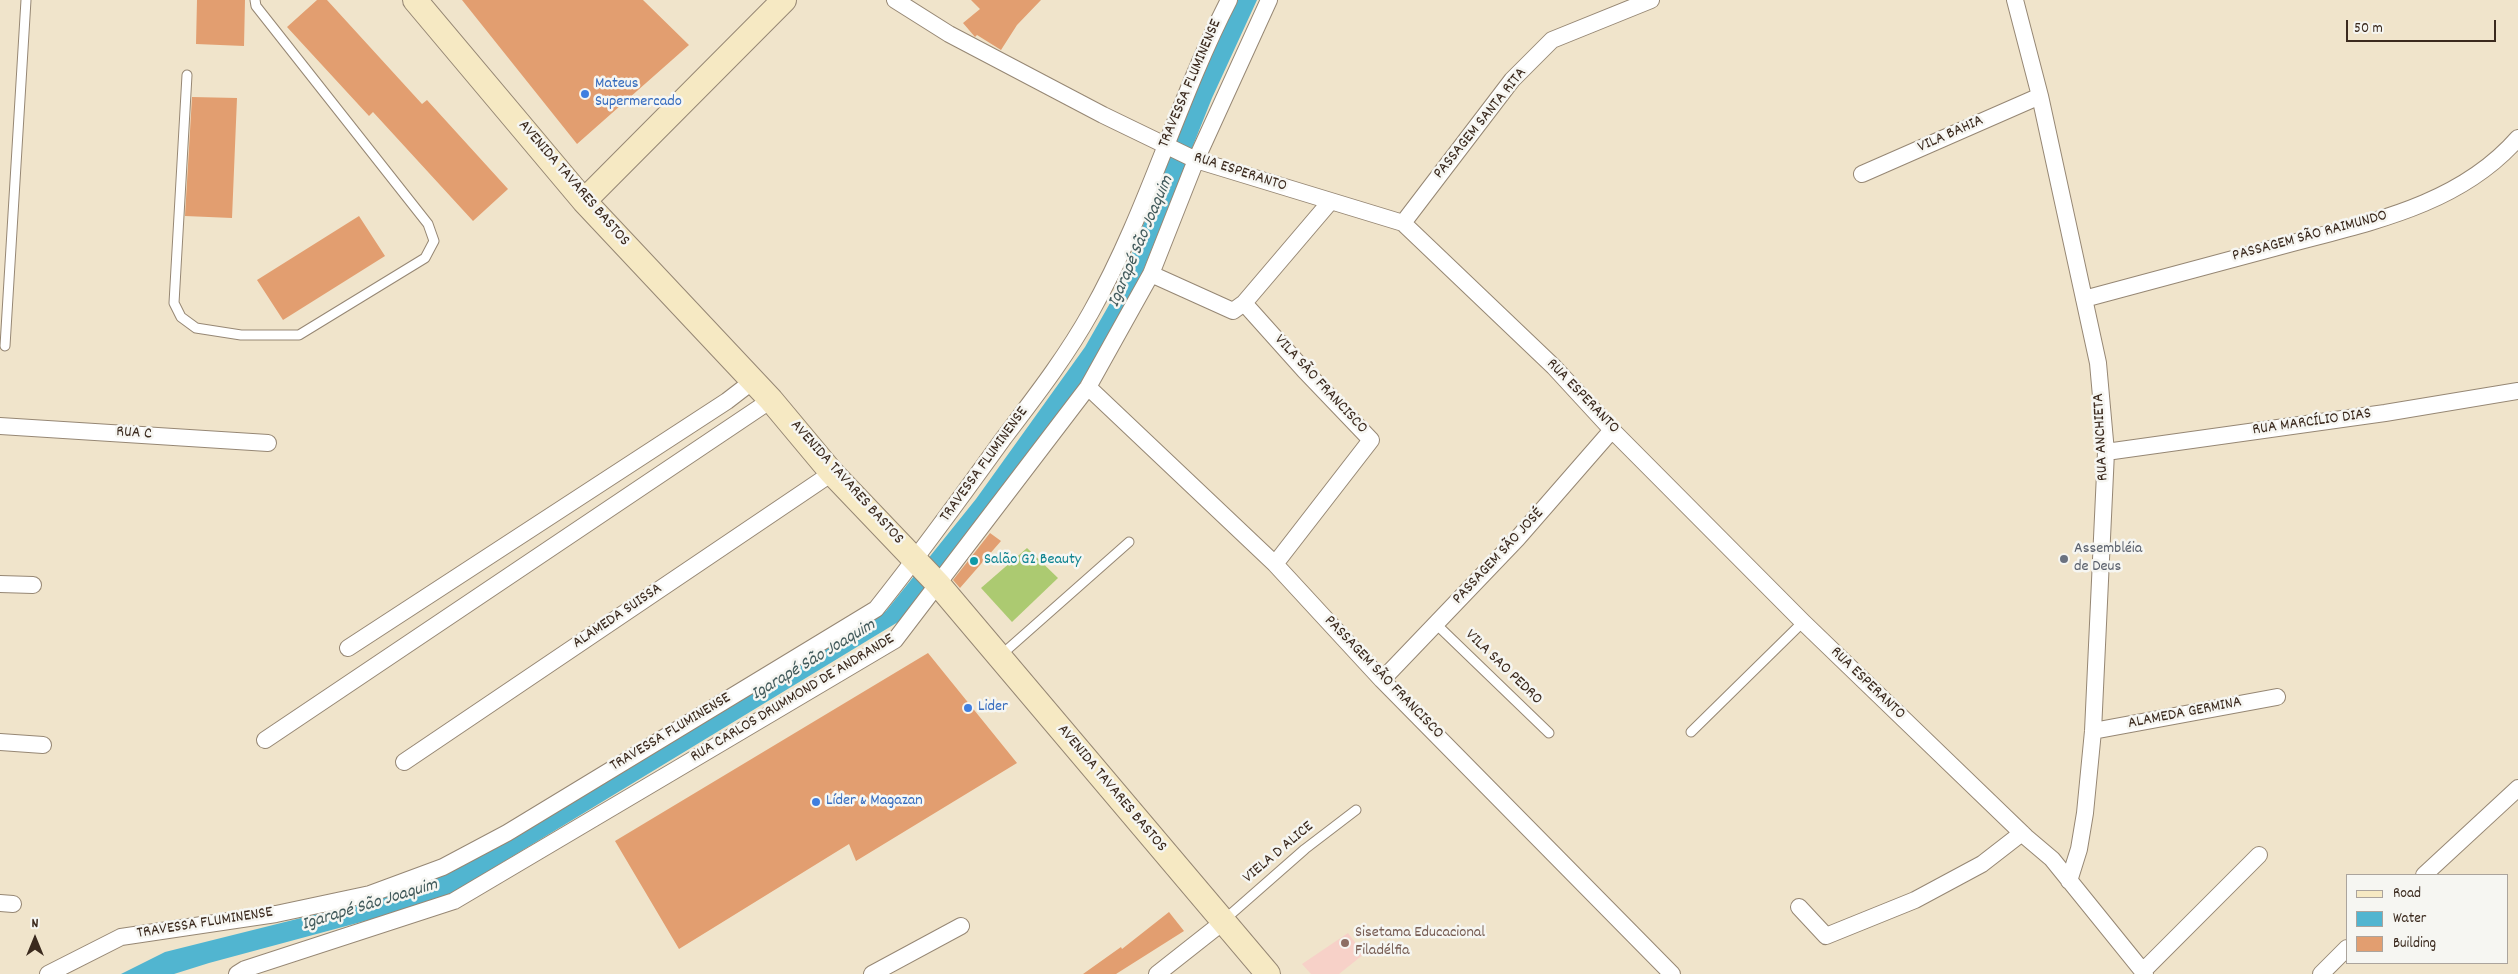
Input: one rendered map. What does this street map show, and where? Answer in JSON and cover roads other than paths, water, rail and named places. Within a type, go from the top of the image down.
[{"type":"main road","name":"AVENIDA TAVARES BASTOS","points":[[415,0],[584,201],[771,400],[832,473],[936,582],[1268,974]]},
{"type":"main road","points":[[584,201],[784,0]]},
{"type":"street","name":"RUA ESPERANTO","points":[[895,0],[948,34],[1193,158],[1330,202],[1403,223],[1554,367],[1612,430],[1804,622],[2022,833],[2052,859],[2144,972]]},
{"type":"street","name":"TRAVESSA FLUMINENSE","points":[[48,974],[121,937],[276,914],[370,894],[443,867],[507,832],[876,609],[917,561],[1056,368],[1091,312],[1121,253],[1168,147],[1204,52],[1229,0]]},
{"type":"street","name":"RUA CARLOS DRUMMOND DE ANDRANDE","points":[[237,974],[245,969],[454,901],[895,640],[936,582],[1088,387],[1151,274],[1193,158],[1269,0]]},
{"type":"street","name":"PASSAGEM SANTA RITA","points":[[1403,223],[1512,80],[1552,40],[1651,0]]},
{"type":"street","name":"RUA ANCHIETA","points":[[2015,0],[2040,96],[2098,363],[2106,452],[2094,731],[2085,813],[2079,849],[2070,880]]},
{"type":"street","name":"VILA BAHIA","points":[[1862,174],[2040,96]]},
{"type":"street","name":"PASSAGEM SÃO RAIMUNDO","points":[[2084,299],[2387,217],[2437,199],[2474,178],[2502,156],[2518,138]]},
{"type":"street","points":[[1151,274],[1232,311],[1244,303],[1330,202]]},
{"type":"street","name":"VILA SÃO FRANCISCO","points":[[1244,303],[1304,370],[1371,440],[1276,564]]},
{"type":"street","points":[[348,648],[728,400],[753,381]]},
{"type":"street","name":"PASSAGEM SÃO FRANCISCO","points":[[1088,387],[1276,564],[1382,680],[1672,974]]},
{"type":"street","name":"RUA MARCÍLIO DIAS","points":[[2106,452],[2386,413],[2518,391]]},
{"type":"street","points":[[265,740],[771,400]]},
{"type":"street","name":"RUA C","points":[[0,426],[268,442]]},
{"type":"street","name":"PASSAGEM SÃO JOSÉ","points":[[1382,680],[1517,540],[1612,430]]},
{"type":"street","name":"ALAMEDA SUISSA","points":[[404,762],[832,473]]},
{"type":"street","points":[[0,584],[33,585]]},
{"type":"street","name":"ALAMEDA GERMINA","points":[[2094,731],[2277,697]]},
{"type":"street","points":[[0,742],[43,744]]},
{"type":"street","points":[[2425,874],[2518,788]]},
{"type":"street","points":[[1800,907],[1826,936],[1915,900],[1982,864],[2022,833]]},
{"type":"street","points":[[2144,972],[2259,855]]},
{"type":"street","points":[[1157,974],[1223,922]]},
{"type":"street","points":[[872,974],[960,926]]},
{"type":"street","points":[[2320,974],[2346,949]]},
{"type":"lane","points":[[5,346],[26,0]]},
{"type":"lane","points":[[188,75],[174,303],[182,317],[196,328],[241,335],[299,335],[425,258],[434,241],[428,224],[256,6],[255,0]]},
{"type":"lane","points":[[1000,657],[1129,542]]},
{"type":"lane","points":[[1691,732],[1804,622]]},
{"type":"lane","name":"VILA SAO PEDRO","points":[[1436,624],[1550,733]]},
{"type":"lane","name":"VIELA D ALICE","points":[[1223,922],[1305,849],[1356,810]]},
{"type":"water","name":"Igarapé São Joaquim","points":[[1238,0],[1257,0],[1212,98],[1137,286],[1087,379],[962,545],[898,622],[439,901],[174,974],[121,974],[165,952],[377,899],[448,873],[886,611],[976,499],[1085,347],[1109,305],[1129,261],[1205,68]]},
{"type":"place","name":"Mateus Supermercado","points":[[585,94]]},
{"type":"place","name":"Assembléia de Deus","points":[[2064,559]]},
{"type":"place","name":"Salão G2 Beauty","points":[[974,561]]},
{"type":"place","name":"Lider","points":[[968,708]]},
{"type":"place","name":"Líder & Magazan","points":[[816,802]]},
{"type":"place","name":"Sisetama Educacional Filadélfia","points":[[1345,943]]}]
